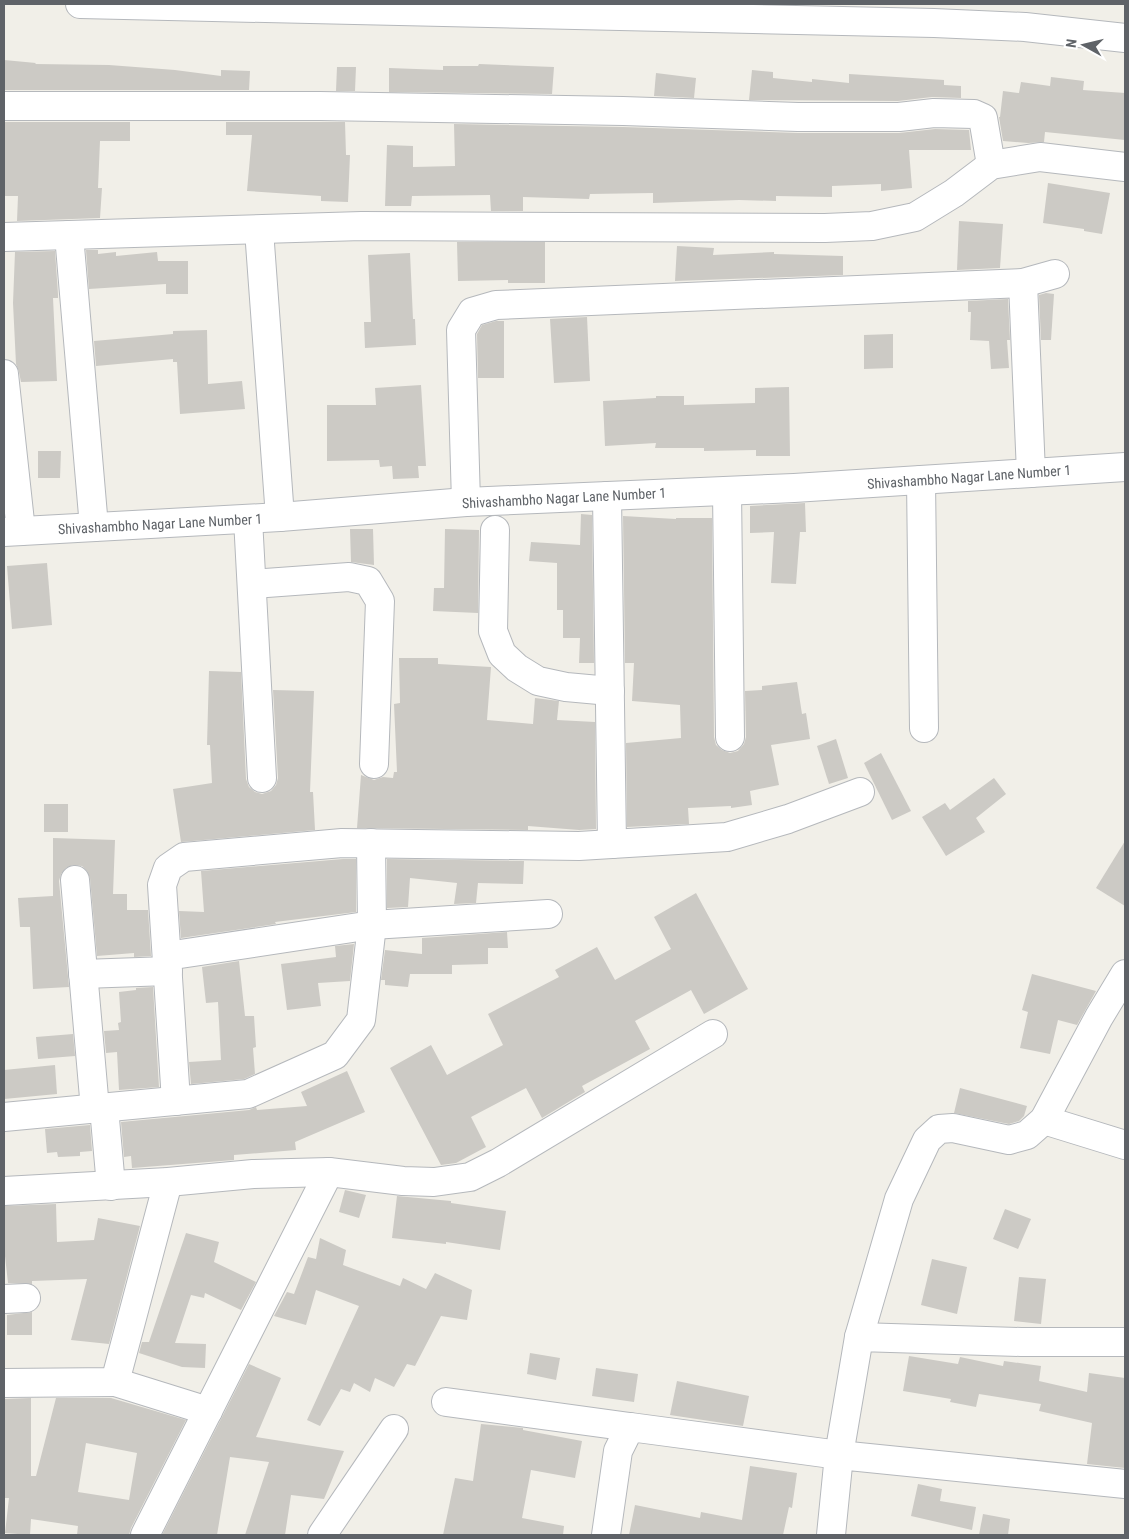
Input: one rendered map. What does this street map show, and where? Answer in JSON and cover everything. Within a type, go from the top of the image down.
[{"type":"street","points":[[80,4],[934,23],[1024,27],[1125,38]]},
{"type":"street","points":[[4,106],[330,106],[613,111],[798,117],[899,117],[934,113],[974,114],[984,118],[991,165]]},
{"type":"street","points":[[4,237],[362,226],[825,228],[872,226],[915,217],[954,193],[991,165],[1040,157],[1125,166]]},
{"type":"street","points":[[259,230],[280,517]]},
{"type":"street","points":[[69,235],[94,527]]},
{"type":"street","points":[[466,502],[461,330],[472,312],[496,305],[1022,283],[1054,274]]},
{"type":"street","points":[[1022,283],[1031,473]]},
{"type":"street","points":[[4,374],[12,532]]},
{"type":"street","name":"Shivashambho Nagar Lane Number 1","points":[[12,532],[280,517],[466,502],[921,480],[1125,467]]},
{"type":"street","points":[[921,480],[924,728]]},
{"type":"street","points":[[727,490],[730,737]]},
{"type":"street","points":[[607,496],[612,844]]},
{"type":"street","points":[[248,519],[262,778]]},
{"type":"street","points":[[495,530],[493,632],[502,654],[517,668],[538,681],[566,687],[610,692]]},
{"type":"street","points":[[252,584],[350,577],[368,581],[380,601],[374,764]]},
{"type":"street","points":[[176,1101],[162,885],[168,868],[184,857],[342,843],[579,846],[727,837],[788,819],[860,792]]},
{"type":"street","points":[[4,1117],[248,1094],[335,1054],[361,1020],[372,925],[371,843]]},
{"type":"street","points":[[75,880],[83,974],[99,1109],[111,1186]]},
{"type":"street","points":[[83,974],[167,964],[372,925],[548,914]]},
{"type":"street","points":[[831,1535],[839,1455],[859,1337],[899,1199],[927,1140],[939,1129],[953,1128],[1009,1140],[1027,1135],[1044,1120],[1125,974]]},
{"type":"street","points":[[4,1192],[168,1182],[253,1174],[329,1172],[403,1181],[434,1182],[470,1177],[498,1164],[713,1034]]},
{"type":"street","points":[[1044,1120],[1125,1145]]},
{"type":"street","points":[[145,1535],[329,1172]]},
{"type":"street","points":[[115,1382],[168,1182]]},
{"type":"street","points":[[859,1337],[1022,1342],[1125,1342]]},
{"type":"street","points":[[4,1383],[115,1382],[208,1411]]},
{"type":"street","points":[[446,1402],[839,1455],[1125,1484]]},
{"type":"street","points":[[606,1535],[618,1451],[630,1427]]},
{"type":"street","points":[[322,1535],[394,1429]]},
{"type":"building","points":[[4,60],[35,64],[109,65],[221,76],[221,70],[250,71],[249,90],[4,90]]},
{"type":"building","points":[[479,64],[554,67],[552,94],[389,92],[389,68],[443,70],[443,66],[478,66]]},
{"type":"building","points":[[337,67],[356,67],[355,91],[336,91]]},
{"type":"building","points":[[752,70],[773,72],[773,78],[812,82],[812,79],[849,83],[849,74],[944,80],[944,85],[961,86],[961,98],[932,97],[898,101],[749,100]]},
{"type":"building","points":[[656,73],[696,78],[694,98],[654,96]]},
{"type":"building","points":[[1051,77],[1084,81],[1083,90],[1125,93],[1125,140],[1045,132],[1044,142],[1003,141],[999,117],[1003,91],[1019,93],[1021,82],[1050,86]]},
{"type":"building","points":[[4,122],[130,122],[130,141],[100,141],[98,188],[102,188],[100,218],[17,221],[18,196],[4,196]]},
{"type":"building","points":[[226,122],[345,122],[346,155],[350,155],[348,202],[321,201],[321,196],[247,191],[252,135],[226,135]]},
{"type":"building","points":[[454,124],[798,133],[899,133],[935,129],[969,130],[971,150],[909,150],[912,188],[881,191],[881,184],[832,186],[832,197],[776,196],[776,201],[739,200],[653,203],[653,193],[590,194],[589,199],[523,197],[523,211],[491,211],[490,195],[412,196],[411,206],[385,206],[387,145],[413,146],[413,167],[455,166]]},
{"type":"building","points":[[1048,183],[1110,193],[1102,234],[1084,231],[1084,229],[1043,223]]},
{"type":"building","points":[[959,221],[1003,224],[1000,268],[957,270]]},
{"type":"building","points":[[457,242],[545,242],[545,283],[508,283],[508,280],[458,281]]},
{"type":"building","points":[[677,246],[714,248],[713,255],[774,252],[774,254],[843,256],[843,275],[675,281]]},
{"type":"building","points":[[86,250],[98,250],[98,254],[116,252],[116,256],[157,252],[158,261],[188,261],[188,294],[166,294],[166,284],[89,289]]},
{"type":"building","points":[[55,251],[58,298],[53,298],[57,381],[21,382],[16,364],[13,303],[15,252]]},
{"type":"building","points":[[410,253],[416,345],[365,348],[364,322],[371,322],[368,255]]},
{"type":"building","points":[[1046,293],[1054,294],[1051,340],[1041,340],[1039,295]]},
{"type":"building","points":[[1008,299],[1010,340],[1007,340],[1009,368],[991,369],[989,341],[970,340],[971,312],[968,312],[968,301]]},
{"type":"building","points":[[587,317],[590,381],[554,383],[550,319]]},
{"type":"building","points":[[504,321],[504,378],[478,378],[477,334],[482,325]]},
{"type":"building","points":[[207,330],[208,384],[242,381],[245,409],[180,414],[177,362],[173,362],[173,359],[96,366],[94,341],[173,334],[173,331]]},
{"type":"building","points":[[893,334],[893,368],[864,369],[864,335]]},
{"type":"building","points":[[421,385],[426,466],[418,466],[419,478],[393,479],[392,466],[380,467],[379,460],[327,461],[327,405],[376,405],[375,388]]},
{"type":"building","points":[[789,387],[790,456],[756,456],[756,450],[704,451],[704,448],[655,448],[656,443],[605,446],[603,401],[656,398],[656,396],[684,396],[684,405],[755,403],[755,388]]},
{"type":"building","points":[[38,451],[61,451],[60,478],[38,478]]},
{"type":"building","points":[[805,503],[806,532],[800,532],[796,584],[771,583],[774,532],[750,533],[750,506]]},
{"type":"building","points":[[581,514],[592,515],[594,663],[579,663],[580,638],[563,638],[563,610],[557,610],[557,563],[529,561],[531,542],[580,545]]},
{"type":"building","points":[[623,516],[676,519],[712,518],[714,737],[716,745],[730,753],[738,751],[744,744],[746,737],[745,691],[762,690],[762,686],[797,682],[802,714],[806,713],[810,739],[771,745],[779,785],[750,791],[752,805],[731,808],[731,806],[688,808],[689,824],[627,827],[626,743],[681,738],[680,705],[632,701],[634,663],[625,663]]},
{"type":"building","points":[[350,529],[373,529],[374,565],[351,562]]},
{"type":"building","points":[[445,529],[479,530],[478,613],[433,611],[434,588],[444,588]]},
{"type":"building","points":[[47,563],[52,625],[12,629],[7,566]]},
{"type":"building","points":[[399,658],[438,658],[438,664],[491,667],[487,720],[533,724],[535,698],[559,701],[557,720],[595,722],[596,829],[579,830],[528,826],[528,830],[357,828],[361,775],[374,780],[383,777],[393,778],[394,772],[397,772],[394,704],[400,703]]},
{"type":"building","points":[[209,671],[241,672],[246,779],[249,787],[255,792],[262,794],[271,791],[276,785],[278,778],[273,690],[314,691],[310,792],[313,792],[315,830],[181,842],[173,789],[212,783],[210,745],[207,745]]},
{"type":"building","points":[[836,739],[848,778],[829,784],[817,746]]},
{"type":"building","points":[[881,753],[911,811],[892,820],[864,763]]},
{"type":"building","points":[[994,778],[1006,794],[976,818],[985,832],[946,856],[922,817],[945,803],[950,810]]},
{"type":"building","points":[[44,804],[68,804],[68,832],[44,832]]},
{"type":"building","points":[[53,838],[115,840],[113,894],[127,894],[127,910],[148,910],[151,956],[134,957],[134,953],[97,956],[90,878],[82,866],[73,865],[66,868],[61,874],[59,881],[69,987],[33,989],[30,927],[20,927],[18,898],[53,896]]},
{"type":"building","points":[[1125,841],[1125,906],[1096,888]]},
{"type":"building","points":[[356,859],[356,912],[275,922],[276,924],[181,938],[179,911],[204,912],[201,871]]},
{"type":"building","points":[[387,859],[524,861],[523,884],[478,883],[476,903],[454,904],[457,883],[410,878],[408,907],[387,908]]},
{"type":"building","points":[[696,893],[748,989],[704,1014],[691,990],[635,1021],[650,1049],[582,1086],[585,1092],[542,1118],[526,1088],[471,1117],[486,1147],[456,1163],[441,1165],[390,1068],[431,1045],[447,1075],[503,1045],[488,1014],[559,977],[555,970],[597,947],[615,980],[671,949],[654,917]]},
{"type":"building","points":[[507,932],[508,948],[488,948],[488,964],[452,965],[452,974],[410,974],[408,987],[385,985],[385,980],[381,980],[385,950],[422,954],[422,938]]},
{"type":"building","points":[[354,944],[350,981],[318,983],[321,1006],[287,1010],[281,964],[336,957],[335,946]]},
{"type":"building","points":[[239,961],[245,1016],[254,1016],[256,1047],[253,1048],[255,1074],[244,1079],[191,1084],[189,1062],[221,1060],[218,1002],[206,1003],[202,967]]},
{"type":"building","points":[[1032,974],[1096,991],[1077,1025],[1058,1020],[1050,1054],[1020,1048],[1028,1012],[1022,1010]]},
{"type":"building","points":[[153,987],[159,1087],[119,1090],[117,1052],[106,1053],[104,1031],[119,1030],[118,1023],[121,1022],[119,992]]},
{"type":"building","points":[[73,1034],[75,1056],[38,1059],[36,1037]]},
{"type":"building","points":[[55,1065],[57,1094],[4,1099],[4,1070]]},
{"type":"building","points":[[347,1071],[365,1112],[295,1142],[296,1150],[234,1155],[234,1160],[132,1168],[131,1156],[124,1157],[121,1122],[249,1110],[256,1107],[257,1110],[307,1106],[301,1092]]},
{"type":"building","points":[[960,1088],[1027,1106],[1024,1116],[1019,1121],[1009,1124],[954,1113]]},
{"type":"building","points":[[90,1125],[92,1151],[80,1152],[80,1156],[58,1157],[57,1152],[47,1153],[45,1129]]},
{"type":"building","points":[[345,1190],[366,1195],[359,1218],[339,1212]]},
{"type":"building","points":[[397,1196],[451,1201],[451,1203],[506,1211],[500,1250],[446,1242],[446,1244],[392,1238]]},
{"type":"building","points":[[56,1204],[57,1242],[94,1240],[98,1218],[140,1226],[109,1344],[71,1340],[87,1279],[32,1281],[32,1284],[8,1283],[4,1247],[4,1206]]},
{"type":"building","points":[[1005,1209],[1031,1219],[1018,1249],[993,1239]]},
{"type":"building","points":[[186,1233],[219,1242],[214,1262],[256,1282],[241,1310],[205,1293],[204,1298],[191,1295],[175,1343],[206,1344],[205,1368],[182,1367],[139,1353],[142,1342],[149,1342]]},
{"type":"building","points":[[320,1238],[346,1250],[343,1265],[400,1286],[403,1278],[426,1289],[435,1273],[472,1290],[467,1320],[441,1316],[415,1366],[407,1364],[394,1387],[375,1378],[370,1392],[354,1383],[350,1392],[341,1389],[320,1426],[307,1420],[359,1306],[316,1290],[306,1325],[274,1316],[287,1292],[294,1294],[308,1257],[316,1259]]},
{"type":"building","points":[[932,1259],[967,1267],[957,1314],[921,1305]]},
{"type":"building","points":[[1019,1277],[1046,1279],[1041,1324],[1014,1321]]},
{"type":"building","points":[[32,1312],[32,1335],[7,1335],[7,1315]]},
{"type":"building","points":[[530,1353],[560,1358],[556,1380],[527,1374]]},
{"type":"building","points":[[909,1356],[958,1364],[960,1357],[1003,1366],[1004,1361],[1041,1366],[1039,1381],[1087,1392],[1089,1373],[1125,1378],[1125,1468],[1087,1464],[1092,1423],[1039,1411],[1041,1404],[979,1394],[976,1407],[950,1402],[951,1399],[903,1391]]},
{"type":"building","points":[[249,1364],[281,1378],[256,1437],[344,1451],[324,1499],[291,1495],[285,1535],[245,1535],[269,1462],[230,1457],[217,1535],[162,1535]]},
{"type":"building","points":[[596,1368],[638,1374],[634,1402],[592,1396]]},
{"type":"building","points":[[677,1381],[749,1396],[743,1426],[670,1415]]},
{"type":"building","points":[[31,1398],[31,1476],[36,1476],[56,1398],[111,1398],[186,1420],[129,1535],[77,1535],[78,1526],[31,1519],[30,1535],[5,1533],[9,1498],[4,1498],[4,1399]],"holes":[[[86,1443],[137,1453],[129,1500],[78,1492]]]},
{"type":"building","points":[[481,1424],[523,1428],[523,1430],[582,1441],[575,1478],[531,1470],[522,1518],[564,1526],[563,1535],[443,1535],[455,1478],[473,1481]]},
{"type":"building","points":[[750,1466],[797,1473],[792,1508],[789,1507],[783,1535],[629,1535],[635,1505],[700,1518],[701,1512],[742,1520]]},
{"type":"building","points":[[918,1484],[942,1489],[940,1501],[976,1507],[972,1530],[911,1516]]},
{"type":"building","points":[[983,1514],[1010,1519],[1008,1535],[979,1535]]}]
